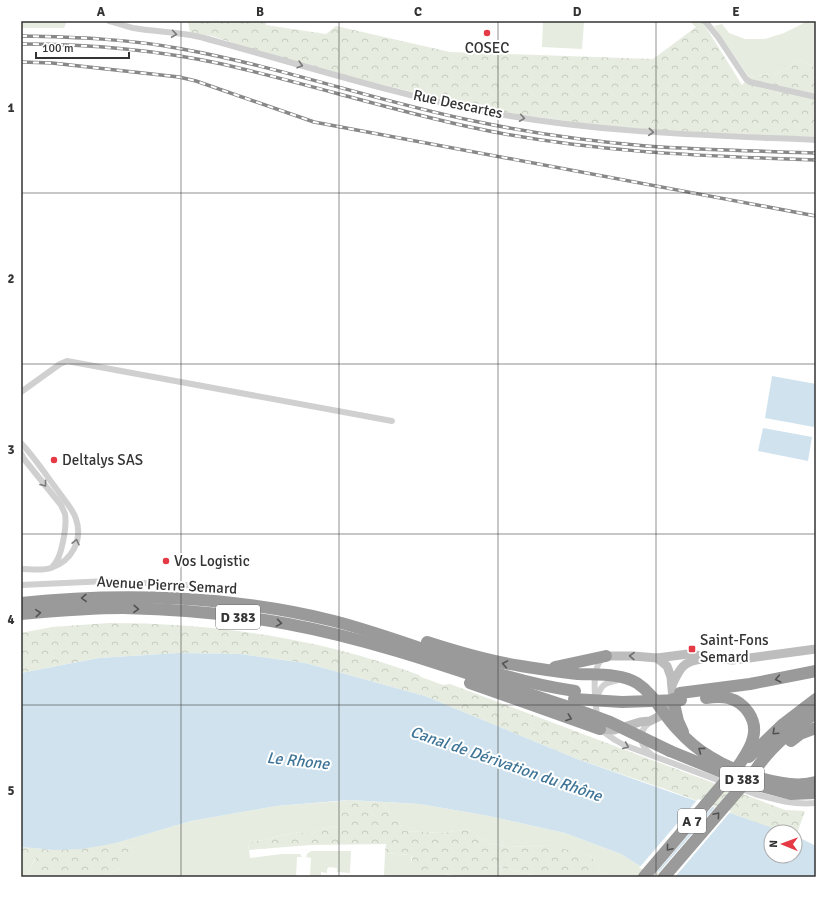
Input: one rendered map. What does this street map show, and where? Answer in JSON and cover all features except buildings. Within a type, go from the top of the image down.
[{"type":"highway","name":"Avenue Pierre Semard","points":[[21,603],[80,598],[120,597],[193,600],[276,610],[334,622]]},
{"type":"highway","name":"Avenue Pierre Semard","points":[[21,614],[122,608],[189,611],[289,624],[328,632],[376,646]]},
{"type":"highway","points":[[334,622],[362,624],[479,658],[543,670],[626,678],[642,686],[670,722],[698,748],[716,760],[760,778],[792,785],[802,785],[816,782]]},
{"type":"highway","name":"D 383","points":[[334,622],[398,641],[504,676],[544,686],[574,699],[610,722],[670,751],[713,769],[776,791],[796,795],[816,792]]},
{"type":"highway","points":[[376,646],[490,690],[600,729]]},
{"type":"highway","name":"D 383","points":[[376,646],[404,652],[492,682],[532,692],[574,699],[630,695],[677,694],[750,684],[816,671]]},
{"type":"highway","points":[[543,670],[606,656]]},
{"type":"highway","points":[[686,738],[678,721],[677,694],[726,697],[736,700],[744,707],[752,719],[754,726],[754,734],[751,744],[739,765]]},
{"type":"highway","name":"A 7","points":[[644,877],[739,765],[782,725],[816,699]]},
{"type":"highway","name":"A 7","points":[[664,877],[755,771],[762,760],[780,742],[816,713]]},
{"type":"highway","points":[[755,771],[794,739],[806,731],[816,728]]},
{"type":"street","name":"Rue Descartes","points":[[108,21],[131,28],[202,38],[360,82],[461,107],[497,114],[573,125],[634,131],[816,140]]},
{"type":"street","points":[[705,21],[718,37],[746,79],[750,82],[816,97]]},
{"type":"street","points":[[21,392],[60,364],[67,361],[392,421]]},
{"type":"street","points":[[21,443],[30,452],[72,511],[78,524],[78,538],[73,554],[51,568],[21,569]]},
{"type":"street","points":[[21,452],[24,458],[61,505],[65,513],[60,553],[56,563],[51,568]]},
{"type":"street","points":[[21,585],[108,581],[216,587]]},
{"type":"street","points":[[816,649],[742,660],[688,654],[657,658],[606,656],[598,664],[595,675],[596,701],[600,729],[618,743],[776,801],[792,804],[816,803]]},
{"type":"street","points":[[600,729],[614,730],[640,722],[650,721],[664,714],[677,694],[678,672],[686,663],[694,660],[714,657]]},
{"type":"street","points":[[657,658],[668,666],[677,694]]},
{"type":"street","points":[[596,701],[600,689],[604,684],[626,678]]},
{"type":"street","points":[[650,721],[642,730],[640,739],[646,750],[655,757]]},
{"type":"green space","points":[[21,21],[67,21],[64,28],[21,28]]},
{"type":"green space","points":[[188,21],[266,21],[266,25],[326,34],[336,26],[450,52],[653,59],[696,27],[689,21],[702,21],[742,85],[749,77],[778,73],[801,60],[816,68],[816,137],[689,133],[595,125],[509,113],[459,103],[355,78],[252,49],[212,36],[190,33]]},
{"type":"green space","points":[[543,21],[584,22],[582,49],[542,47]]},
{"type":"green space","points":[[808,21],[816,21],[816,68],[801,60],[778,73],[749,77],[714,26],[722,24],[729,33],[745,39],[765,39],[784,33]]},
{"type":"green space","points":[[109,623],[188,626],[267,635],[344,651],[382,662],[443,685],[450,684],[785,810],[805,811],[800,824],[763,825],[577,759],[425,696],[305,663],[240,654],[178,653],[99,658],[21,673],[21,633],[52,627]]},
{"type":"green space","points":[[342,801],[342,826],[320,829],[312,834],[299,832],[248,843],[250,858],[282,854],[300,854],[302,857],[297,857],[296,877],[104,877],[122,867],[132,848],[116,843],[191,821],[276,806]]},
{"type":"green space","points":[[342,801],[382,802],[405,831],[443,833],[469,829],[488,843],[511,847],[544,845],[564,849],[590,856],[603,872],[612,877],[539,877],[492,865],[479,877],[438,874],[437,869],[430,868],[421,873],[414,870],[411,855],[385,853],[386,844],[311,845],[249,850],[248,843],[299,832],[312,834],[320,829],[342,826]]},
{"type":"green space","points":[[382,802],[420,804],[489,816],[565,833],[621,854],[640,866],[676,877],[612,877],[603,872],[590,856],[544,845],[511,847],[488,843],[469,829],[443,833],[405,831]]},
{"type":"green space","points":[[116,843],[132,848],[132,855],[122,867],[104,877],[27,877],[36,858],[21,856],[21,847],[54,850]]},
{"type":"green space","points":[[311,851],[351,851],[350,873],[337,872],[337,868],[329,867],[327,869],[327,873],[321,872],[321,877],[310,877],[311,858],[306,857]]},
{"type":"green space","points":[[385,853],[411,855],[411,861],[437,869],[449,876],[459,875],[472,877],[369,877],[384,876]]},
{"type":"green space","points":[[21,856],[36,857],[27,877],[21,877]]},
{"type":"green space","points":[[492,865],[539,877],[479,877]]},
{"type":"water","points":[[772,376],[816,384],[816,418],[814,427],[765,418]]},
{"type":"water","points":[[763,428],[812,437],[808,461],[758,451]]},
{"type":"water","points":[[178,653],[240,654],[305,663],[425,696],[577,759],[763,825],[763,864],[803,864],[803,840],[816,846],[816,877],[676,877],[640,866],[621,854],[565,833],[489,816],[420,804],[349,800],[276,806],[191,821],[116,843],[82,849],[54,850],[21,847],[21,673],[99,658]]},
{"type":"pier","points":[[698,799],[714,805],[656,873],[639,868]]},
{"type":"pier","points":[[716,806],[731,811],[675,877],[658,873]]},
{"type":"railway","points":[[21,36],[102,39],[182,49],[219,56],[292,74],[437,113],[559,136],[646,146],[816,153]]},
{"type":"railway","points":[[21,44],[72,45],[122,49],[197,59],[253,71],[439,120],[556,142],[642,151],[729,157],[816,160]]},
{"type":"railway","points":[[21,62],[52,63],[179,77],[196,81],[314,122],[816,216]]},
{"type":"place","name":"COSEC","points":[[487,33]]},
{"type":"place","name":"Deltalys SAS","points":[[54,460]]},
{"type":"place","name":"Vos Logistic","points":[[166,561]]},
{"type":"place","name":"Saint-Fons Semard","points":[[692,649]]},
{"type":"water label","name":"Le Rhone","points":[[298,761]]},
{"type":"water label","name":"Canal de Dérivation du Rhône","points":[[506,764]]}]
